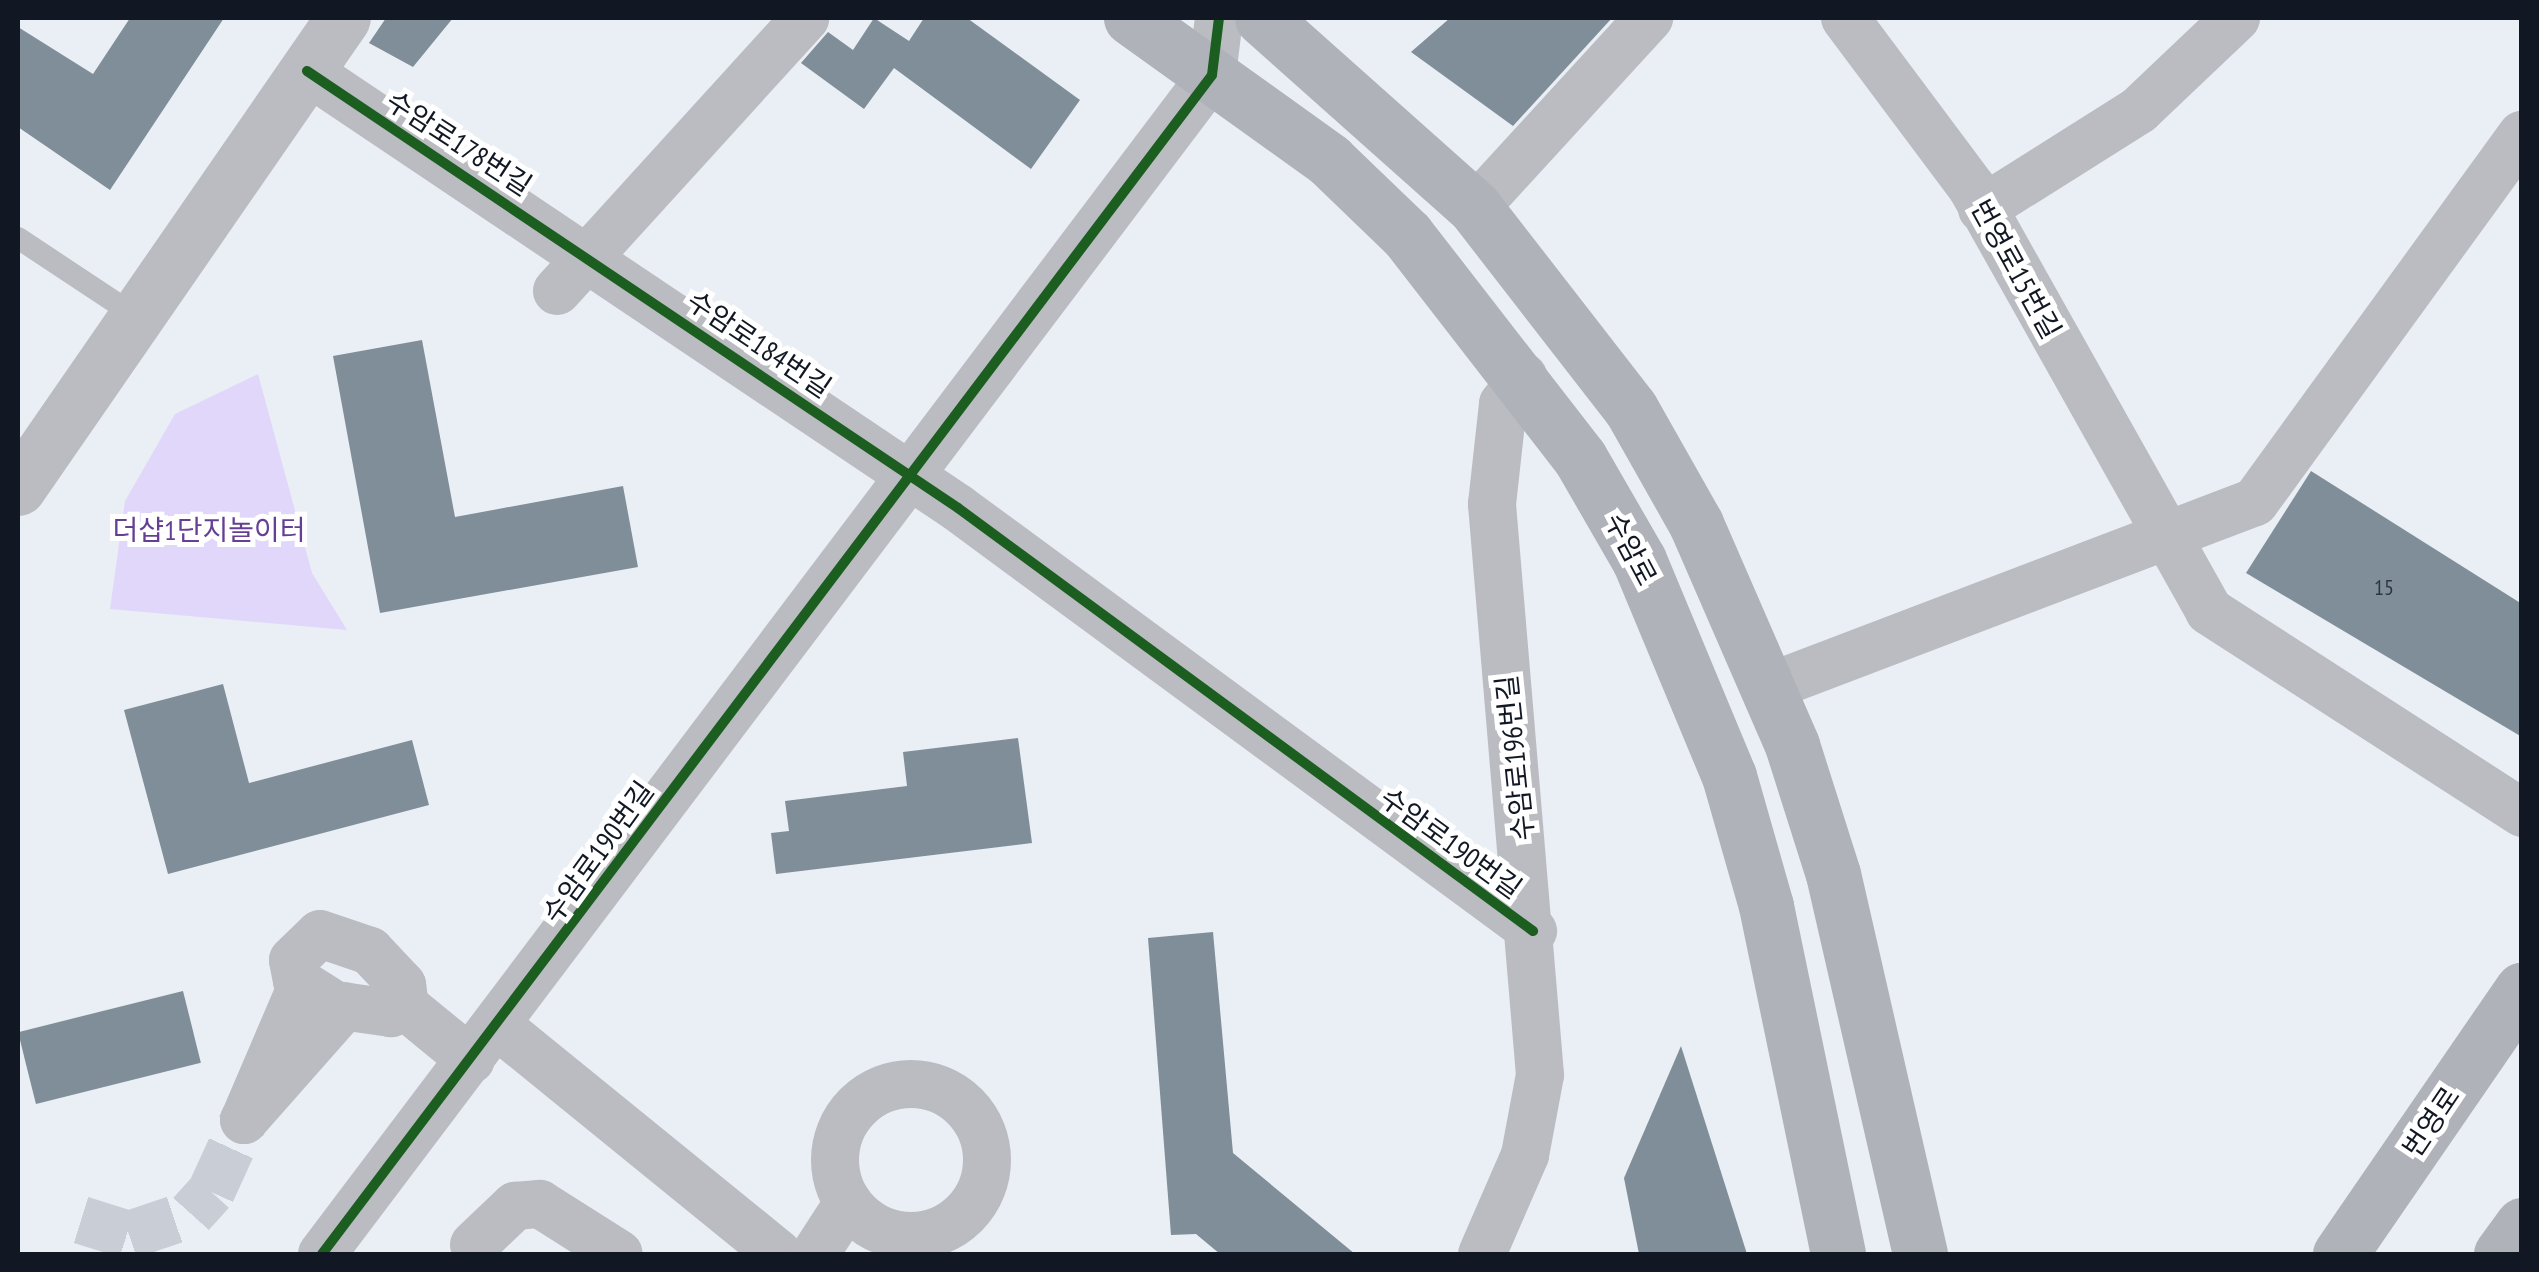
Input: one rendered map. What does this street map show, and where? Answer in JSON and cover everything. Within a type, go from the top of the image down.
[{"type":"main road","name":"수암로","points":[[1131,18],[1329,160],[1406,234],[1522,377],[1639,560],[1729,776],[1838,1254]]},
{"type":"main road","points":[[1262,18],[1476,208],[1631,409],[1696,524],[1769,687],[1833,874],[1920,1254]]},
{"type":"main road","name":"번영로","points":[[2340,1254],[2522,988]]},
{"type":"main road","points":[[2308,1254],[2425,1131]]},
{"type":"main road","points":[[2501,1254],[2522,1225]]},
{"type":"street","points":[[18,488],[343,18]]},
{"type":"street","points":[[557,291],[586,253],[804,18]]},
{"type":"street","points":[[1212,75],[1219,18]]},
{"type":"street","points":[[1476,208],[1649,18]]},
{"type":"street","name":"번영로15번길","points":[[1844,18],[1982,209],[2169,534],[2209,611],[2522,813]]},
{"type":"street","points":[[1982,209],[2140,110],[2236,18]]},
{"type":"street","name":"수암로178번길","points":[[307,70],[586,253]]},
{"type":"street","name":"수암로190번길","points":[[322,1254],[485,1043],[906,472],[1212,75]]},
{"type":"street","points":[[1769,687],[2255,502],[2522,134]]},
{"type":"street","name":"수암로184번길","points":[[586,253],[906,472]]},
{"type":"street","name":"수암로196번길","points":[[1482,1254],[1525,1155],[1540,1075],[1532,932],[1492,504],[1494,442],[1522,377]]},
{"type":"street","name":"수암로190번길","points":[[906,472],[1532,932]]},
{"type":"street","points":[[405,1006],[387,965],[341,936],[320,934],[300,948],[292,970],[302,986],[345,1006],[405,1006],[485,1043],[779,1254]]},
{"type":"street","points":[[302,986],[244,1120],[345,1006]]},
{"type":"street","points":[[923,1084],[967,1108],[987,1154],[966,1238],[936,1232],[887,1232],[848,1204],[835,1155],[854,1108],[885,1088],[923,1084]]},
{"type":"street","points":[[474,1245],[515,1206],[540,1204],[620,1254]]},
{"type":"street","points":[[815,1254],[848,1204]]},
{"type":"lane","points":[[18,238],[136,316]]},
{"type":"green space","name":"더샵1단지놀이터","points":[[258,374],[312,573],[347,630],[110,609],[125,501],[175,414]]},
{"type":"building","points":[[130,18],[224,18],[110,190],[18,127],[18,27],[93,74]]},
{"type":"building","points":[[386,18],[453,18],[413,67],[369,43]]},
{"type":"building","points":[[874,18],[909,41],[924,18],[967,18],[1080,100],[1031,169],[894,68],[864,109],[801,63],[828,32],[853,50]]},
{"type":"building","points":[[1450,18],[1612,18],[1513,126],[1411,52]]},
{"type":"building","points":[[422,340],[455,517],[623,486],[638,567],[380,613],[333,356]]},
{"type":"building","points":[[2311,471],[2522,604],[2522,737],[2246,573]]},
{"type":"building","points":[[223,684],[249,783],[412,740],[429,805],[168,874],[124,710]]},
{"type":"building","points":[[1018,738],[1032,843],[776,874],[771,833],[789,831],[785,801],[907,786],[903,752]]},
{"type":"building","points":[[1213,932],[1233,1153],[1355,1254],[1220,1254],[1196,1234],[1171,1235],[1148,938]]},
{"type":"building","points":[[183,991],[201,1063],[36,1104],[18,1032]]},
{"type":"building","points":[[1681,1046],[1747,1254],[1639,1254],[1624,1178]]},
{"type":"tunnel","points":[[81,1220],[129,1235],[191,1214],[211,1192],[244,1120]]},
{"type":"cycle path","points":[[322,1254],[1212,75],[1219,18]]},
{"type":"cycle path","points":[[307,71],[958,508],[1533,931]]}]
